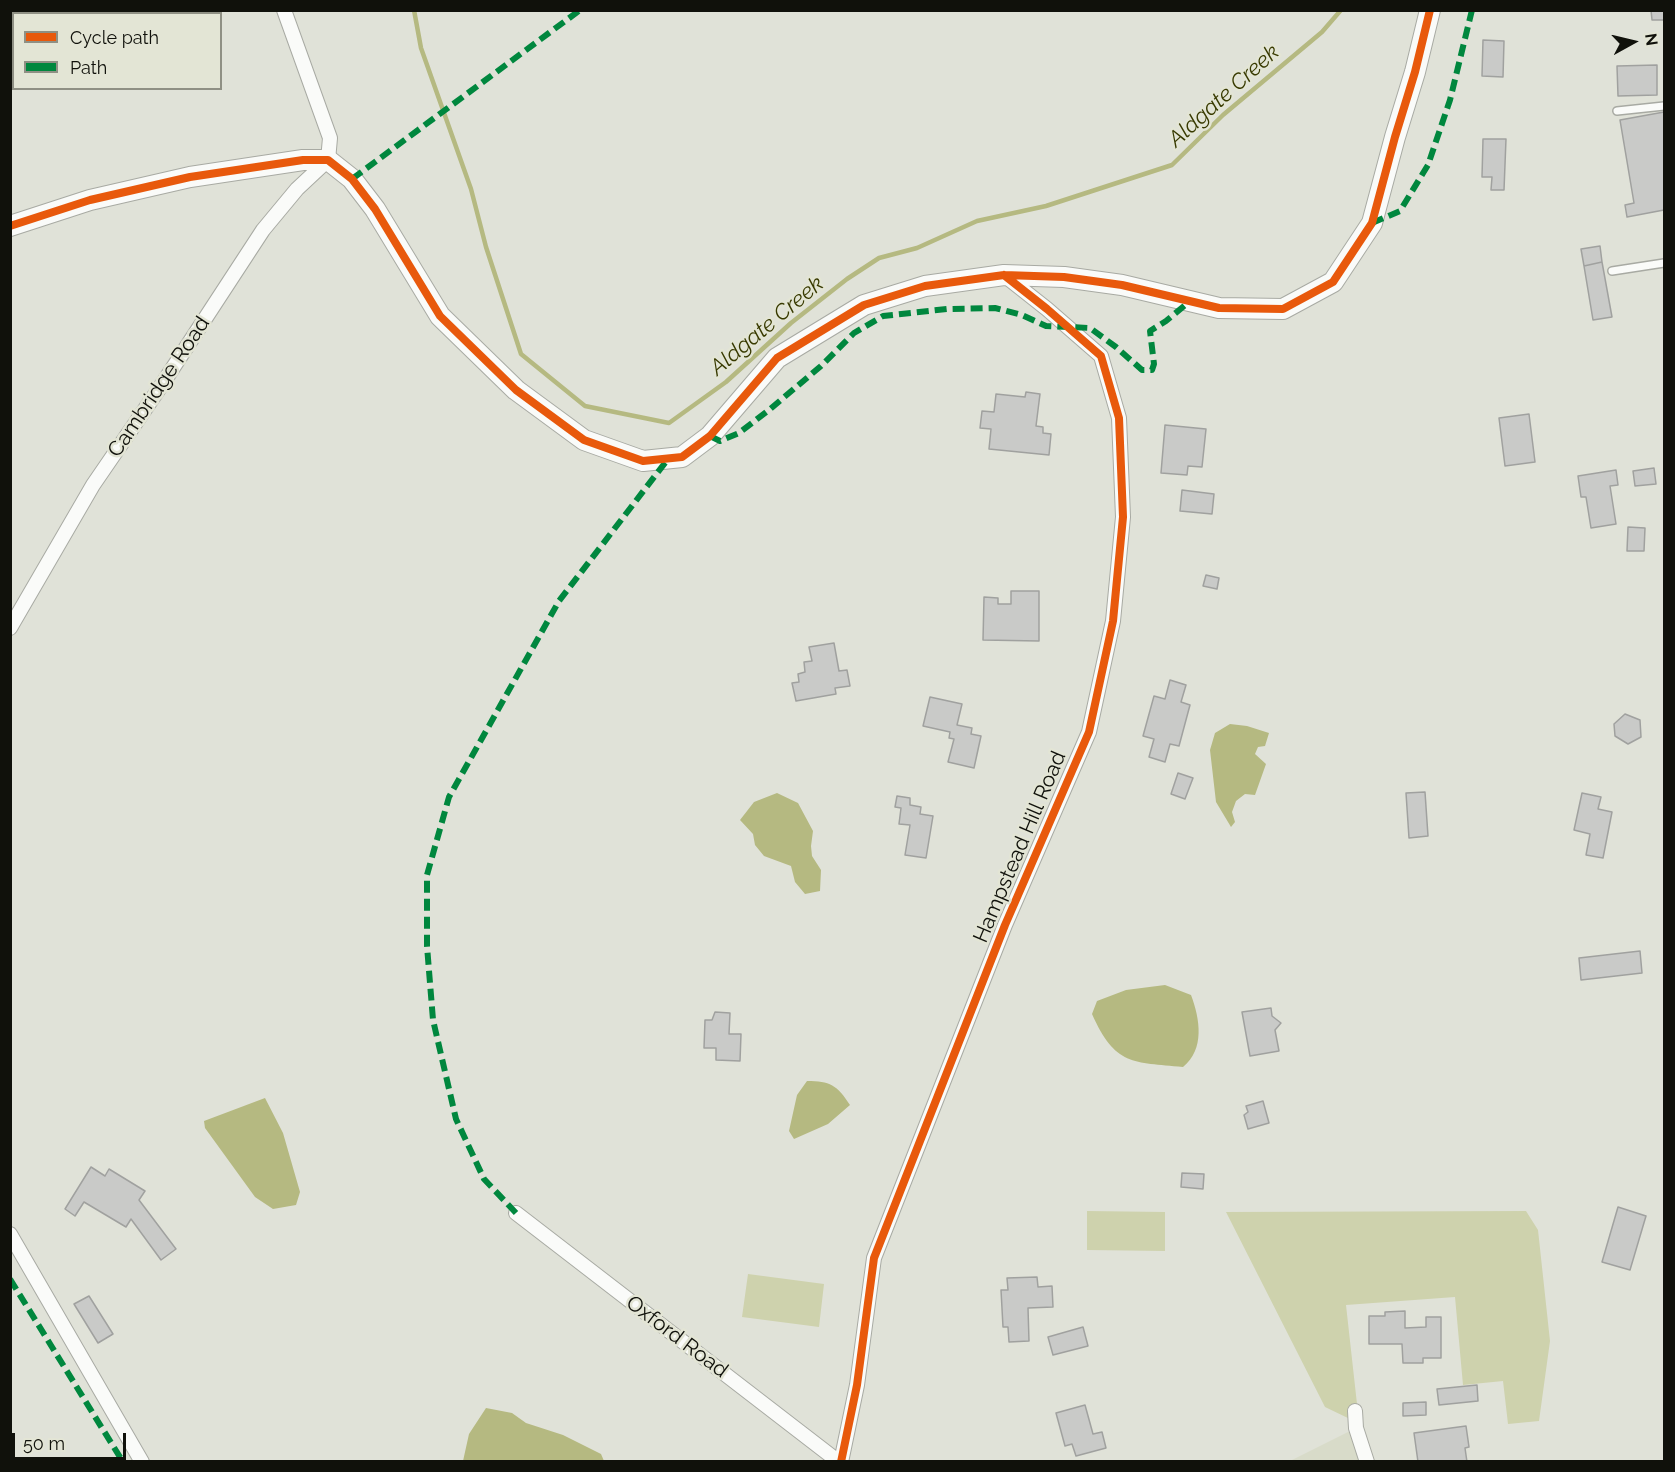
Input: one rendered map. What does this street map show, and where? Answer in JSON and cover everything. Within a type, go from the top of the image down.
[{"type":"street","points":[[284,10],[330,138],[328,160]]},
{"type":"street","points":[[10,226],[90,200],[190,177],[303,160],[328,160],[352,179],[375,209],[440,316],[516,390],[584,440],[643,461],[682,458],[710,436],[777,358],[864,305],[925,286],[1004,275],[1064,277],[1122,285],[1219,308],[1283,309],[1333,282],[1372,223],[1415,72],[1430,10]]},
{"type":"street","name":"Cambridge Road","points":[[10,628],[93,485],[263,230],[297,189],[328,160]]},
{"type":"street","name":"Hampstead Hill Road","points":[[840,1461],[857,1385],[874,1258],[1005,925],[1089,732],[1113,621],[1124,518],[1119,418],[1101,356],[1004,275]]},
{"type":"street","name":"Oxford Road","points":[[516,1213],[840,1461]]},
{"type":"street","points":[[10,1234],[142,1461]]},
{"type":"street","points":[[1355,1411],[1356,1428],[1367,1461]]},
{"type":"lane","points":[[1617,111],[1665,106]]},
{"type":"lane","points":[[1612,271],[1665,263]]},
{"type":"shaded area","points":[[1230,724],[1247,726],[1269,733],[1265,746],[1258,747],[1255,754],[1266,764],[1255,795],[1245,794],[1236,801],[1232,812],[1235,822],[1231,827],[1216,802],[1210,750],[1215,733]]},
{"type":"shaded area","points":[[777,793],[798,803],[813,831],[812,856],[821,870],[820,891],[805,894],[795,882],[791,866],[764,856],[755,845],[753,834],[740,820],[754,802]]},
{"type":"shaded area","points":[[1165,985],[1191,995],[1197,1014],[1198,1043],[1190,1060],[1183,1067],[1138,1062],[1127,1058],[1109,1044],[1092,1014],[1097,1001],[1126,990]]},
{"type":"shaded area","points":[[807,1081],[827,1083],[837,1089],[850,1105],[828,1124],[794,1139],[789,1131],[797,1095]]},
{"type":"shaded area","points":[[265,1098],[283,1133],[300,1192],[296,1205],[273,1209],[255,1197],[205,1128],[204,1121]]},
{"type":"shaded area","points":[[1087,1211],[1165,1212],[1165,1251],[1087,1250]]},
{"type":"shaded area","points":[[1526,1211],[1538,1230],[1550,1341],[1539,1421],[1508,1424],[1503,1381],[1463,1385],[1455,1297],[1346,1305],[1361,1440],[1350,1419],[1325,1407],[1226,1212]]},
{"type":"shaded area","points":[[748,1274],[824,1284],[819,1327],[742,1317]]},
{"type":"shaded area","points":[[486,1408],[512,1413],[526,1423],[563,1435],[601,1454],[604,1461],[463,1461],[469,1434]]},
{"type":"shaded area","points":[[1356,1428],[1367,1462],[1288,1462]]},
{"type":"building","points":[[1651,10],[1664,10],[1664,20],[1652,20]]},
{"type":"building","points":[[1483,40],[1504,41],[1503,77],[1482,76]]},
{"type":"building","points":[[1657,65],[1657,95],[1618,96],[1617,66]]},
{"type":"building","points":[[1664,112],[1664,210],[1627,217],[1625,205],[1634,203],[1620,120]]},
{"type":"building","points":[[1483,139],[1506,139],[1504,190],[1491,190],[1492,177],[1482,177]]},
{"type":"building","points":[[1600,246],[1602,262],[1584,266],[1581,249]]},
{"type":"building","points":[[1602,262],[1612,317],[1593,320],[1584,266]]},
{"type":"building","points":[[1026,392],[1040,394],[1036,426],[1043,427],[1043,433],[1051,434],[1049,455],[989,449],[991,429],[980,428],[982,411],[994,412],[996,394],[1025,397]]},
{"type":"building","points":[[1529,414],[1535,462],[1505,466],[1499,418]]},
{"type":"building","points":[[1165,425],[1206,429],[1202,467],[1188,466],[1187,475],[1161,473]]},
{"type":"building","points":[[1654,468],[1656,484],[1635,486],[1633,471]]},
{"type":"building","points":[[1616,470],[1618,485],[1610,486],[1616,524],[1591,528],[1586,497],[1581,497],[1578,476]]},
{"type":"building","points":[[1182,490],[1214,494],[1212,514],[1180,511]]},
{"type":"building","points":[[1628,527],[1645,528],[1644,551],[1627,551]]},
{"type":"building","points":[[1206,575],[1219,578],[1217,589],[1203,586]]},
{"type":"building","points":[[1011,591],[1039,591],[1039,641],[983,640],[984,597],[998,598],[998,604],[1011,604]]},
{"type":"building","points":[[834,643],[839,671],[847,670],[850,686],[835,688],[836,694],[796,701],[792,683],[799,682],[798,674],[805,672],[804,662],[812,661],[809,647]]},
{"type":"building","points":[[1170,680],[1186,685],[1181,702],[1190,705],[1179,746],[1170,744],[1165,762],[1149,757],[1154,739],[1143,736],[1154,696],[1165,699]]},
{"type":"building","points":[[930,697],[962,704],[957,725],[972,728],[971,734],[981,736],[974,768],[948,762],[954,739],[949,738],[950,732],[923,726]]},
{"type":"building","points":[[1625,714],[1640,720],[1641,737],[1628,744],[1615,736],[1614,724]]},
{"type":"building","points":[[1178,773],[1193,778],[1185,799],[1171,794]]},
{"type":"building","points":[[1425,792],[1428,836],[1409,838],[1406,793]]},
{"type":"building","points":[[1582,793],[1601,797],[1598,809],[1612,812],[1603,858],[1586,855],[1590,834],[1574,830]]},
{"type":"building","points":[[897,796],[910,798],[910,805],[921,807],[920,814],[933,816],[926,858],[905,855],[910,825],[899,824],[901,808],[895,807]]},
{"type":"building","points":[[1640,951],[1642,973],[1581,980],[1579,958]]},
{"type":"building","points":[[1271,1008],[1272,1016],[1281,1023],[1275,1030],[1279,1051],[1250,1056],[1242,1012]]},
{"type":"building","points":[[715,1012],[730,1013],[729,1034],[741,1034],[740,1061],[716,1060],[716,1048],[704,1048],[705,1020],[712,1020]]},
{"type":"building","points":[[1263,1101],[1269,1123],[1248,1129],[1244,1115],[1248,1112],[1246,1106]]},
{"type":"building","points":[[91,1167],[105,1176],[109,1169],[145,1191],[139,1200],[176,1249],[161,1260],[131,1219],[126,1227],[84,1202],[75,1216],[65,1209]]},
{"type":"building","points":[[1182,1173],[1204,1174],[1203,1189],[1181,1187]]},
{"type":"building","points":[[1618,1207],[1646,1216],[1630,1270],[1602,1262]]},
{"type":"building","points":[[1037,1277],[1038,1287],[1052,1286],[1053,1307],[1028,1308],[1029,1341],[1009,1342],[1008,1327],[1003,1327],[1001,1290],[1008,1290],[1007,1278]]},
{"type":"building","points":[[89,1296],[113,1334],[98,1343],[74,1304]]},
{"type":"building","points":[[1405,1311],[1405,1328],[1426,1327],[1426,1317],[1441,1317],[1441,1358],[1423,1358],[1423,1363],[1403,1363],[1402,1344],[1369,1344],[1369,1316],[1385,1316],[1385,1312]]},
{"type":"building","points":[[1083,1327],[1088,1346],[1053,1355],[1048,1337]]},
{"type":"building","points":[[1477,1385],[1478,1401],[1439,1405],[1437,1389]]},
{"type":"building","points":[[1426,1402],[1426,1415],[1403,1416],[1403,1403]]},
{"type":"building","points":[[1085,1405],[1093,1434],[1102,1432],[1106,1448],[1076,1456],[1072,1444],[1065,1446],[1056,1413]]},
{"type":"building","points":[[1466,1426],[1469,1447],[1465,1448],[1467,1462],[1418,1462],[1414,1433]]},
{"type":"waterway","name":"Aldgate Creek","points":[[414,10],[421,48],[471,189],[486,247],[521,354],[585,406],[669,423],[726,382],[791,323],[847,279],[879,258],[917,248],[977,221],[1046,206],[1172,165],[1223,115],[1322,32],[1341,10]]},
{"type":"marked path","points":[[352,179],[580,10]]},
{"type":"marked path","points":[[1372,223],[1400,211],[1428,165],[1450,100],[1472,10]]},
{"type":"marked path","points":[[710,436],[720,441],[739,433],[821,366],[854,333],[883,316],[947,309],[995,308],[1022,315],[1046,326],[1090,328],[1142,370],[1152,370],[1154,364],[1150,331],[1190,301]]},
{"type":"marked path","points":[[516,1213],[484,1179],[456,1119],[433,1020],[427,946],[427,875],[449,797],[559,601],[668,459]]},
{"type":"marked path","points":[[10,1279],[123,1462]]},
{"type":"cycle path","points":[[10,226],[90,200],[190,177],[303,160],[328,160],[352,179],[375,209],[440,316],[516,390],[584,440],[643,461],[682,457],[710,436],[777,358],[864,305],[925,286],[1004,275],[1064,277],[1122,285],[1219,308],[1283,309],[1333,282],[1372,223],[1415,72],[1430,10]]},
{"type":"cycle path","points":[[841,1462],[857,1385],[874,1258],[1005,925],[1089,732],[1113,621],[1123,517],[1119,418],[1101,356],[1004,275]]}]
